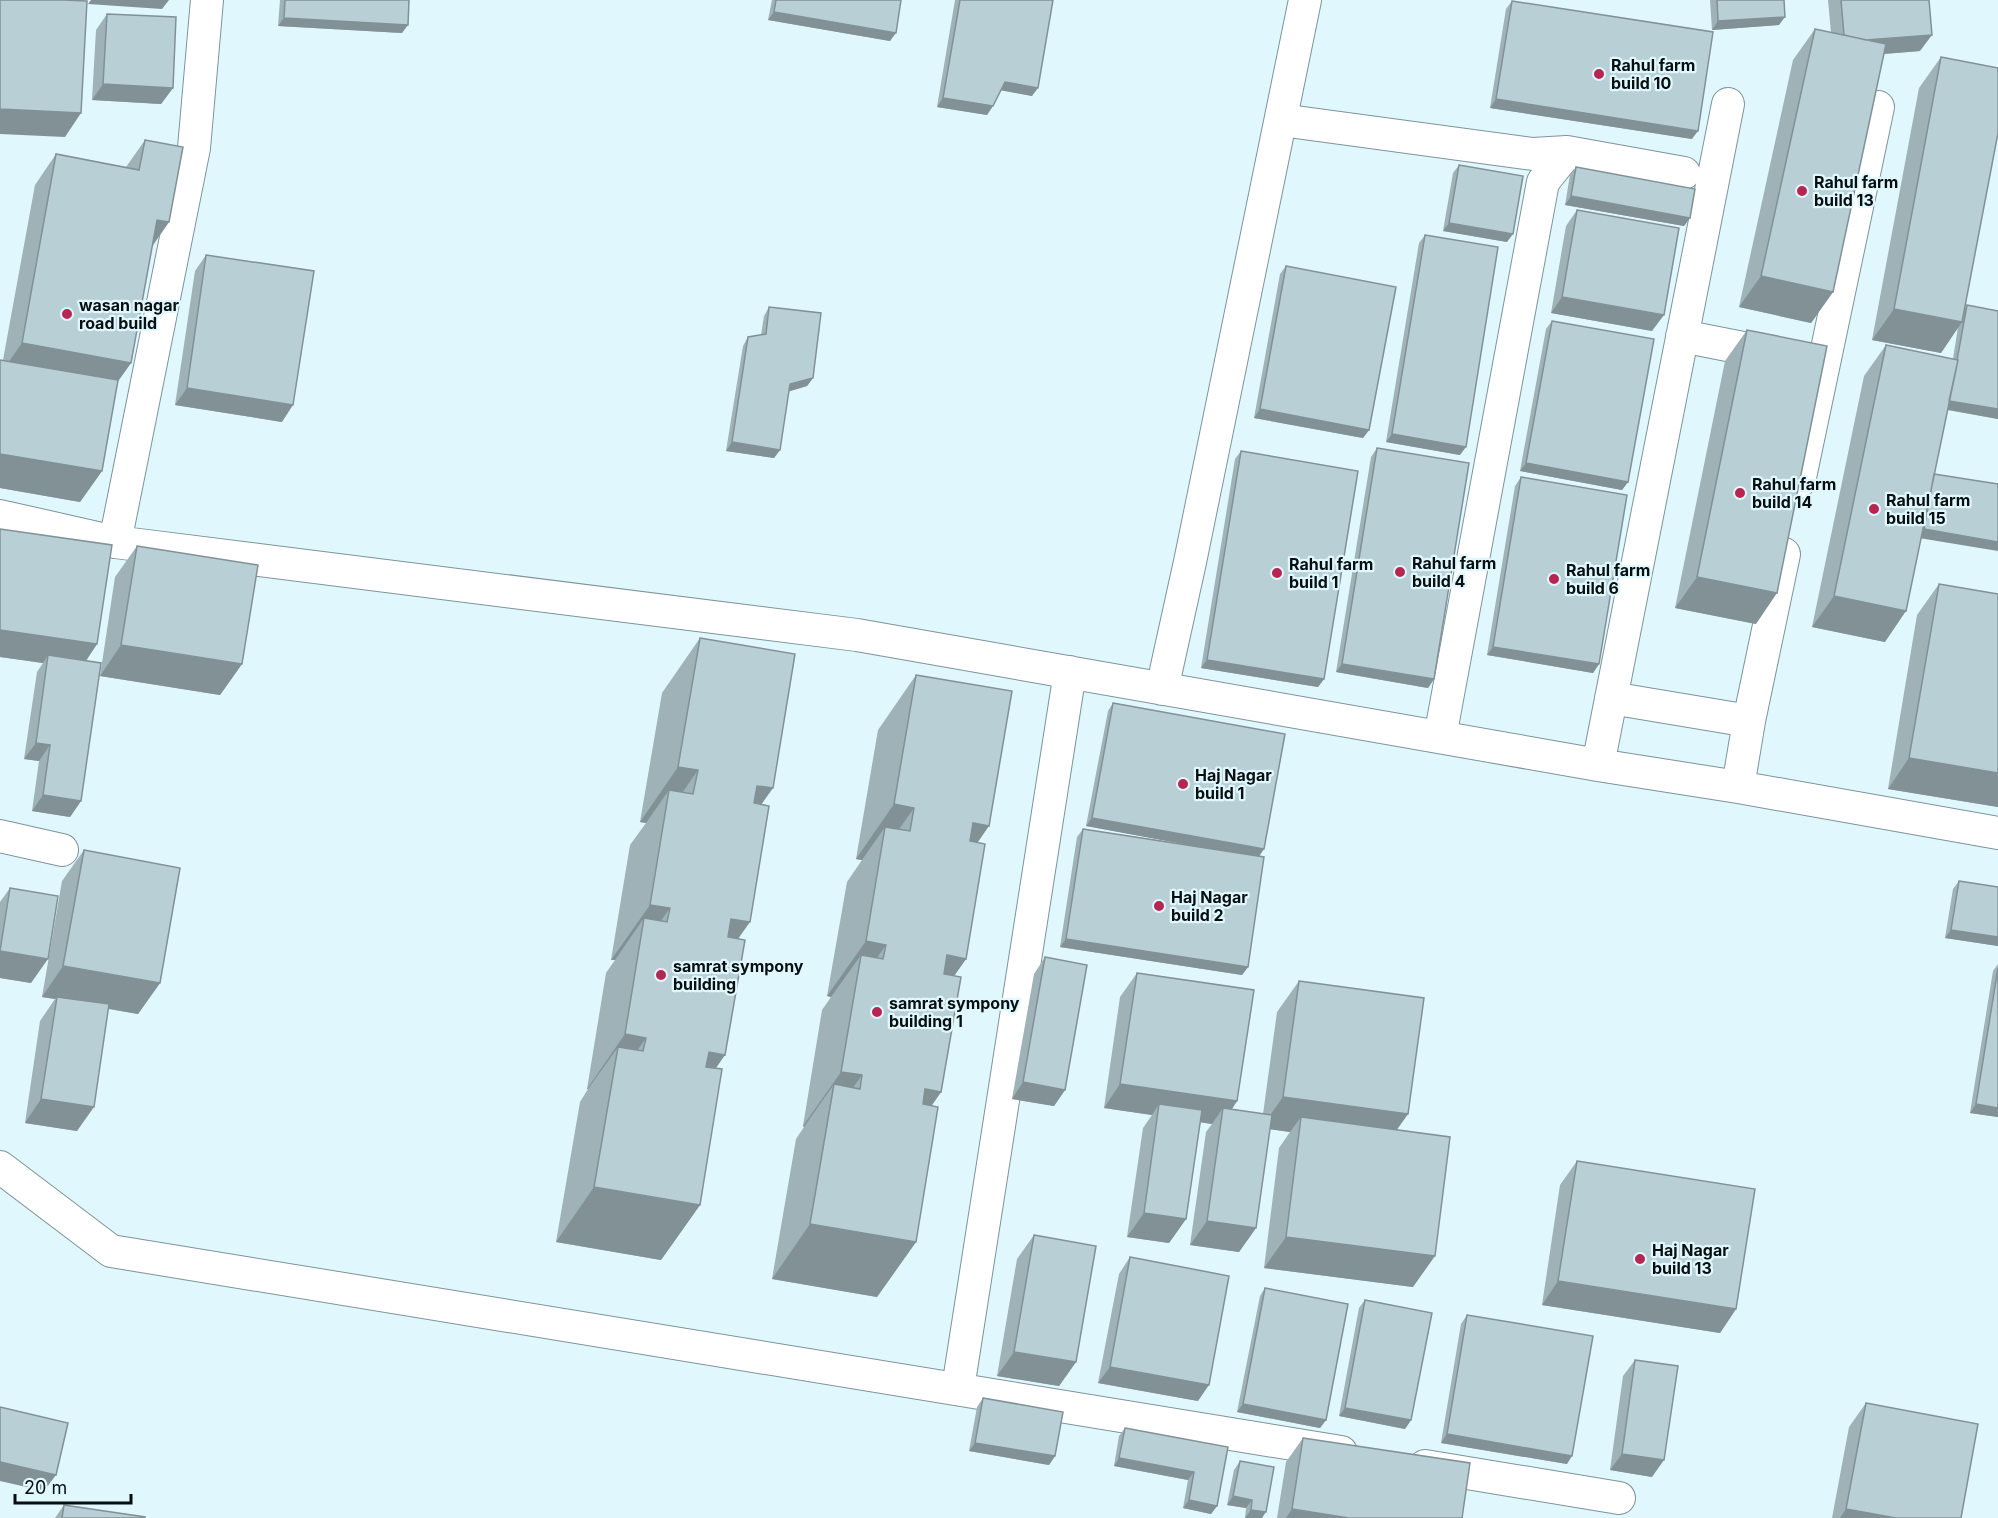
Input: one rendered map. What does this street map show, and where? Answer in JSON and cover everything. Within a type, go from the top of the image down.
[{"type":"street","points":[[115,542],[194,148],[207,0]]},
{"type":"street","points":[[1162,689],[1305,0]]},
{"type":"street","points":[[1598,765],[1728,104]]},
{"type":"street","points":[[1738,787],[1749,721],[1878,107]]},
{"type":"street","points":[[1281,120],[1533,154],[1567,152],[1684,173]]},
{"type":"street","points":[[1440,737],[1543,182],[1567,152]]},
{"type":"street","points":[[1682,336],[1824,365]]},
{"type":"street","points":[[0,516],[115,542],[857,635],[1998,833]]},
{"type":"street","points":[[958,1388],[1070,672]]},
{"type":"street","points":[[1611,698],[1749,721]]},
{"type":"street","points":[[0,836],[62,850]]},
{"type":"street","points":[[0,1167],[111,1251],[1619,1498]]},
{"type":"building","points":[[0,0],[87,1],[81,113],[0,109]]},
{"type":"building","points":[[285,0],[409,0],[408,25],[284,18]]},
{"type":"building","points":[[776,0],[901,0],[896,33],[774,12]]},
{"type":"building","points":[[960,0],[1053,0],[1038,88],[1005,82],[993,106],[943,98]]},
{"type":"building","points":[[1717,0],[1784,0],[1785,17],[1718,21]]},
{"type":"building","points":[[1841,0],[1929,0],[1932,35],[1866,40],[1844,35]]},
{"type":"building","name":"Rahul farm build 10","points":[[1512,1],[1713,32],[1698,131],[1496,99]]},
{"type":"building","points":[[107,14],[176,17],[173,88],[103,84]]},
{"type":"building","name":"Rahul farm build 13","points":[[1815,29],[1886,44],[1833,292],[1761,276]]},
{"type":"building","points":[[1941,57],[1998,68],[1998,133],[1962,322],[1894,309]]},
{"type":"building","name":"wasan nagar road build","points":[[145,140],[183,147],[169,222],[157,220],[131,363],[22,343],[56,154],[139,170]]},
{"type":"building","points":[[1459,165],[1523,176],[1513,234],[1449,223]]},
{"type":"building","points":[[1576,167],[1695,189],[1690,218],[1571,196]]},
{"type":"building","points":[[1577,210],[1679,228],[1664,315],[1562,297]]},
{"type":"building","points":[[1425,235],[1498,247],[1466,447],[1392,434]]},
{"type":"building","name":"wasan nagar road build","points":[[206,255],[314,271],[293,405],[187,388]]},
{"type":"building","points":[[1286,266],[1396,287],[1369,430],[1260,409]]},
{"type":"building","points":[[1967,305],[1998,311],[1998,409],[1949,401]]},
{"type":"building","points":[[769,307],[821,313],[813,378],[790,384],[780,450],[732,442],[748,337],[766,334]]},
{"type":"building","points":[[1552,321],[1654,339],[1628,482],[1526,463]]},
{"type":"building","name":"Rahul farm build 14","points":[[1747,330],[1827,346],[1777,593],[1697,577]]},
{"type":"building","name":"Rahul farm build 15","points":[[1886,345],[1958,360],[1906,611],[1834,596]]},
{"type":"building","points":[[0,360],[118,380],[102,471],[0,454]]},
{"type":"building","name":"Rahul farm build 4","points":[[1377,448],[1469,463],[1434,679],[1342,664]]},
{"type":"building","name":"Rahul farm build 1","points":[[1241,451],[1358,471],[1324,679],[1207,660]]},
{"type":"building","points":[[1934,474],[1998,484],[1998,542],[1924,529]]},
{"type":"building","name":"Rahul farm build 6","points":[[1521,477],[1627,495],[1599,664],[1493,647]]},
{"type":"building","points":[[0,529],[112,545],[97,644],[0,630]]},
{"type":"building","points":[[137,546],[258,565],[242,664],[121,645]]},
{"type":"building","points":[[1939,584],[1998,594],[1998,773],[1909,758]]},
{"type":"building","name":"samrat sympony building","points":[[700,638],[795,654],[773,788],[757,786],[754,803],[769,806],[750,922],[731,919],[728,937],[745,940],[725,1055],[709,1052],[706,1067],[722,1069],[700,1205],[594,1187],[618,1047],[643,1051],[646,1038],[625,1034],[644,918],[667,922],[670,908],[650,905],[669,790],[693,794],[698,770],[678,767]]},
{"type":"building","points":[[48,655],[101,663],[81,801],[43,795],[50,745],[36,743]]},
{"type":"building","name":"samrat sympony building 1","points":[[916,675],[1012,691],[989,826],[973,823],[970,841],[985,844],[966,959],[947,955],[944,974],[961,977],[941,1092],[925,1089],[923,1104],[938,1107],[916,1242],[810,1224],[834,1084],[860,1089],[862,1075],[841,1072],[861,955],[883,959],[886,945],[866,941],[885,827],[910,831],[914,808],[894,804]]},
{"type":"building","name":"Haj Nagar build 1","points":[[1113,703],[1285,734],[1264,849],[1092,818]]},
{"type":"building","name":"Haj Nagar build 2","points":[[1083,829],[1264,857],[1248,967],[1066,939]]},
{"type":"building","points":[[84,850],[180,868],[160,983],[63,966]]},
{"type":"building","points":[[1959,881],[1998,887],[1998,937],[1951,930]]},
{"type":"building","points":[[10,888],[58,896],[48,959],[0,951]]},
{"type":"building","points":[[1045,957],[1087,965],[1065,1090],[1023,1082]]},
{"type":"building","points":[[1998,968],[1998,1108],[1976,1104]]},
{"type":"building","points":[[1137,973],[1254,990],[1237,1101],[1120,1084]]},
{"type":"building","points":[[1299,981],[1424,998],[1408,1114],[1283,1097]]},
{"type":"building","points":[[57,997],[109,1004],[94,1107],[41,1099]]},
{"type":"building","points":[[1159,1104],[1202,1110],[1186,1219],[1144,1213]]},
{"type":"building","points":[[1223,1108],[1272,1115],[1256,1228],[1207,1221]]},
{"type":"building","points":[[1301,1117],[1450,1137],[1435,1256],[1286,1237]]},
{"type":"building","name":"Haj Nagar build 13","points":[[1577,1161],[1755,1189],[1736,1309],[1558,1281]]},
{"type":"building","points":[[1034,1235],[1096,1246],[1076,1362],[1014,1352]]},
{"type":"building","points":[[1130,1257],[1229,1276],[1209,1385],[1110,1367]]},
{"type":"building","points":[[1265,1288],[1348,1304],[1326,1420],[1243,1404]]},
{"type":"building","points":[[1365,1300],[1432,1313],[1411,1420],[1345,1408]]},
{"type":"building","points":[[1467,1315],[1593,1336],[1572,1456],[1447,1434]]},
{"type":"building","points":[[1635,1360],[1678,1366],[1664,1460],[1622,1454]]},
{"type":"building","points":[[983,1398],[1063,1412],[1055,1456],[975,1443]]},
{"type":"building","points":[[1866,1403],[1978,1424],[1961,1518],[1896,1518],[1846,1509]]},
{"type":"building","points":[[0,1407],[68,1423],[56,1475],[0,1462]]},
{"type":"building","points":[[1125,1428],[1228,1447],[1217,1506],[1189,1500],[1194,1472],[1119,1458]]},
{"type":"building","points":[[1303,1438],[1470,1463],[1462,1518],[1349,1518],[1292,1509]]},
{"type":"building","points":[[1240,1461],[1274,1467],[1266,1512],[1251,1510],[1252,1500],[1233,1496]]},
{"type":"building","points":[[64,1505],[145,1517],[145,1518],[62,1518]]},
{"type":"place","name":"Rahul farm build 10","points":[[1599,74]]},
{"type":"place","name":"Rahul farm build 13","points":[[1802,191]]},
{"type":"place","name":"wasan nagar road build","points":[[67,314]]},
{"type":"place","name":"Rahul farm build 14","points":[[1740,493]]},
{"type":"place","name":"Rahul farm build 15","points":[[1874,509]]},
{"type":"place","name":"Rahul farm build 4","points":[[1400,572]]},
{"type":"place","name":"Rahul farm build 1","points":[[1277,573]]},
{"type":"place","name":"Rahul farm build 6","points":[[1554,579]]},
{"type":"place","name":"Haj Nagar build 1","points":[[1183,784]]},
{"type":"place","name":"Haj Nagar build 2","points":[[1159,906]]},
{"type":"place","name":"samrat sympony building","points":[[661,975]]},
{"type":"place","name":"samrat sympony building 1","points":[[877,1012]]},
{"type":"place","name":"Haj Nagar build 13","points":[[1640,1259]]}]
